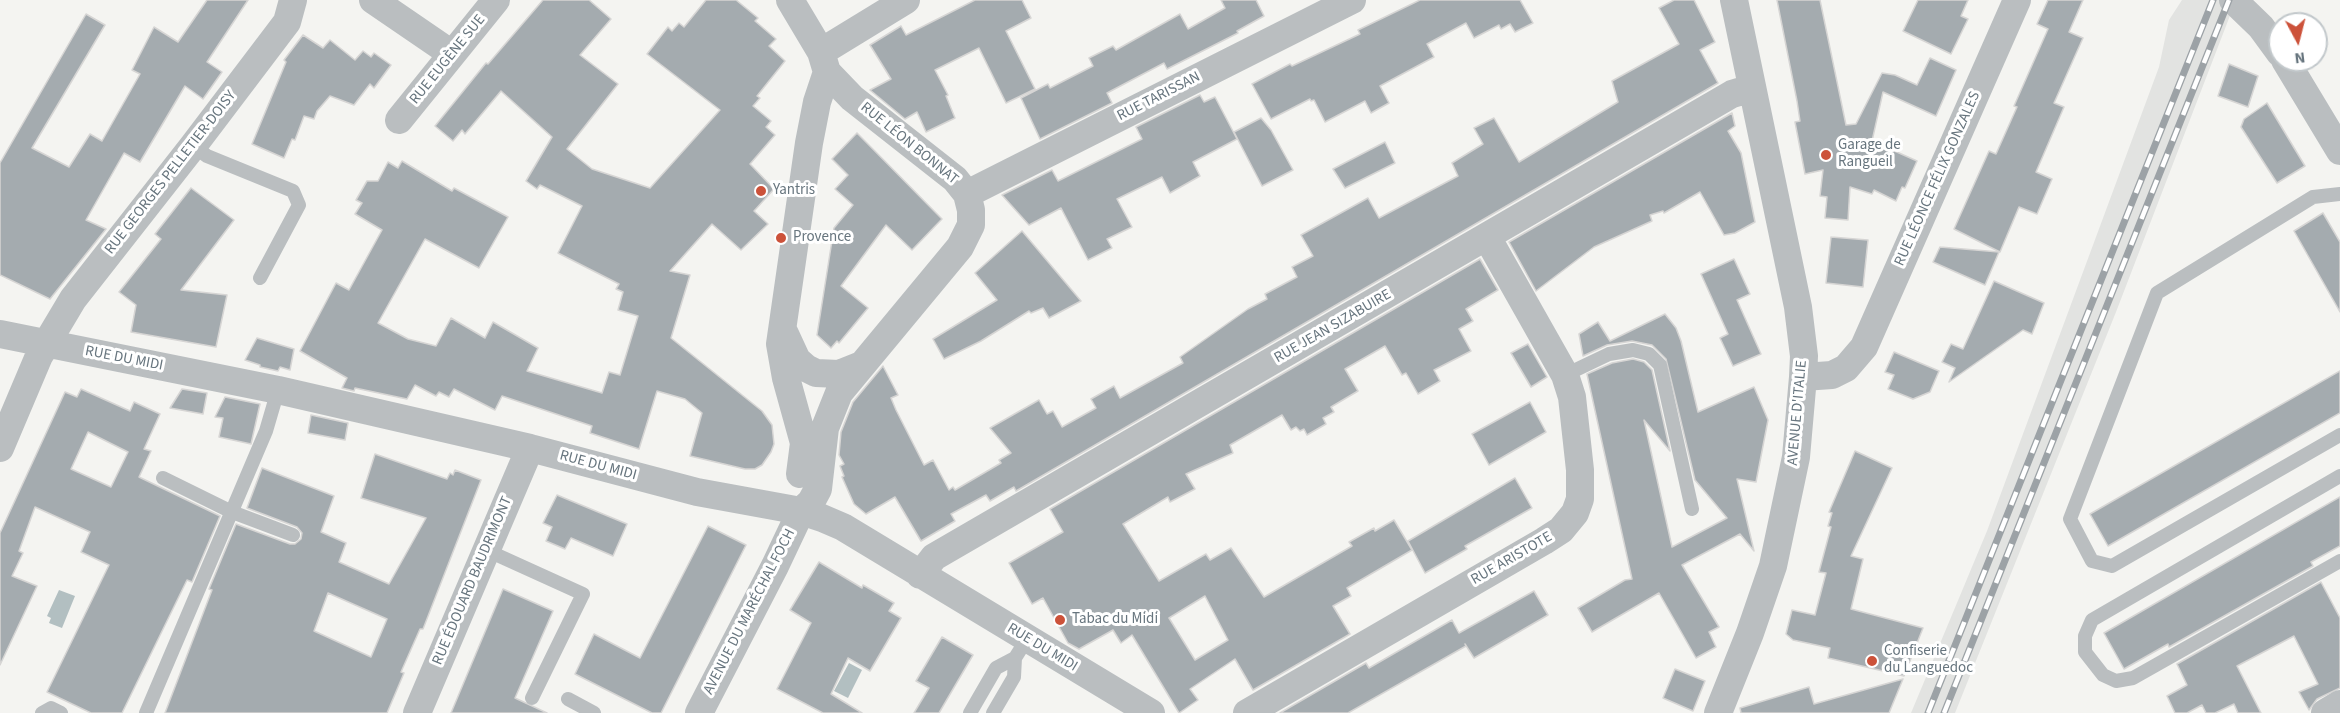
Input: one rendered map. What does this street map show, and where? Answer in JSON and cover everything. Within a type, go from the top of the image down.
[{"type":"street","name":"RUE GEORGES PELLETIER-DOISY","points":[[0,448],[45,344],[73,299],[287,22],[293,0]]},
{"type":"street","points":[[373,0],[452,54]]},
{"type":"street","name":"RUE EUGÈNE SUE","points":[[399,120],[496,0]]},
{"type":"street","name":"RUE LÉON BONNAT","points":[[790,0],[824,62],[861,105],[955,179],[967,194],[972,210],[971,225],[966,236],[839,393],[831,410],[822,447],[818,489],[811,502],[801,511]]},
{"type":"street","points":[[801,511],[798,487],[804,443],[782,358],[782,327],[809,143],[824,62],[906,0]]},
{"type":"street","name":"RUE TARISSAN","points":[[967,194],[1352,0]]},
{"type":"street","name":"AVENUE D'ITALIE","points":[[1718,713],[1750,633],[1773,566],[1796,457],[1804,367],[1798,307],[1734,0]]},
{"type":"street","name":"RUE LÉONCE FÉLIX GONZALES","points":[[1804,367],[1819,355],[1829,358],[1856,356],[1864,347],[2017,0]]},
{"type":"street","points":[[2233,0],[2268,37]]},
{"type":"street","points":[[2292,72],[2340,151]]},
{"type":"street","name":"RUE JEAN SIZABUIRE","points":[[920,575],[934,557],[1488,237],[1732,93],[1752,88]]},
{"type":"street","name":"RUE ARISTOTE","points":[[1247,713],[1561,530],[1575,513],[1580,499],[1580,470],[1572,398],[1565,375],[1488,237]]},
{"type":"street","points":[[782,327],[791,349],[806,368],[827,375],[839,374],[859,366]]},
{"type":"street","name":"RUE DU MIDI","points":[[0,334],[278,390],[530,448],[698,492],[801,511],[843,527],[920,575],[1021,649],[1151,713]]},
{"type":"street","name":"RUE ÉDOUARD BAUDRIMONT","points":[[417,713],[530,448]]},
{"type":"street","name":"AVENUE DU MARÉCHAL FOCH","points":[[699,713],[801,511]]},
{"type":"street","points":[[2325,713],[2340,704]]},
{"type":"lane","points":[[193,146],[207,156],[293,191],[299,205],[260,278]]},
{"type":"lane","points":[[2340,194],[2313,197],[2157,293],[2070,519],[2092,561],[2112,566],[2340,435]]},
{"type":"lane","points":[[1565,375],[1609,354],[1633,350],[1650,354],[1660,365],[1692,509]]},
{"type":"lane","points":[[146,713],[266,431],[278,390]]},
{"type":"lane","points":[[2340,476],[2092,620],[2085,636],[2085,652],[2103,675],[2116,681],[2133,678],[2340,561]]},
{"type":"lane","points":[[162,478],[232,512],[293,535]]},
{"type":"lane","points":[[486,550],[583,594],[532,698]]},
{"type":"lane","points":[[970,713],[996,668],[1021,649]]},
{"type":"lane","points":[[993,713],[1014,677],[1021,649]]},
{"type":"lane","points":[[568,699],[594,713]]},
{"type":"lane","points":[[42,713],[51,708],[61,713]]},
{"type":"shaded area","points":[[2182,0],[2236,0],[2116,312],[1955,713],[1911,713],[1987,531],[2159,67],[2169,20]]},
{"type":"shaded area","points":[[59,590],[75,596],[62,628],[49,623],[51,618],[47,616]]},
{"type":"shaded area","points":[[849,663],[862,670],[848,698],[834,691]]},
{"type":"building","points":[[207,0],[248,0],[207,62],[222,72],[203,99],[185,86],[140,162],[124,153],[86,220],[106,229],[50,299],[0,275],[0,163],[86,14],[105,25],[32,148],[69,167],[90,134],[102,141],[140,74],[132,70],[154,27],[178,42]]},
{"type":"building","points":[[543,0],[589,0],[611,19],[580,55],[618,84],[567,149],[592,169],[650,188],[720,110],[647,54],[668,27],[672,31],[679,23],[684,27],[706,0],[736,0],[758,18],[755,21],[776,39],[769,46],[785,61],[757,96],[760,98],[753,106],[771,121],[766,127],[775,135],[750,164],[774,189],[754,211],[768,224],[741,250],[712,224],[670,271],[690,275],[671,338],[762,411],[772,425],[774,444],[771,452],[762,465],[755,469],[745,469],[690,456],[702,413],[685,399],[657,391],[639,449],[590,433],[592,426],[502,396],[495,410],[454,389],[449,397],[439,392],[436,396],[415,385],[407,399],[355,388],[354,391],[342,388],[347,378],[300,351],[336,283],[349,290],[382,230],[355,214],[362,203],[356,200],[367,181],[378,181],[388,162],[398,168],[402,161],[452,191],[454,188],[508,217],[479,268],[425,239],[378,323],[408,339],[436,346],[451,318],[485,338],[493,322],[538,348],[527,371],[602,393],[609,372],[620,375],[638,316],[618,310],[623,292],[616,289],[619,284],[558,253],[582,206],[540,185],[537,189],[526,181],[552,137],[501,91],[465,134],[462,130],[453,141],[435,126],[486,63],[488,64]]},
{"type":"building","points":[[975,0],[1022,0],[1031,18],[1006,31],[1035,89],[1006,103],[979,48],[935,70],[948,95],[946,96],[955,118],[926,132],[917,112],[905,119],[870,90],[891,79],[870,45],[901,26],[906,35]]},
{"type":"building","points":[[1221,0],[1256,0],[1264,16],[1237,31],[1238,33],[1167,69],[1164,63],[1107,93],[1112,103],[1040,139],[1021,98],[1048,84],[1050,88],[1093,66],[1089,58],[1113,46],[1116,50],[1180,14],[1188,29],[1225,8]]},
{"type":"building","points":[[1420,0],[1520,0],[1533,23],[1515,32],[1510,24],[1501,29],[1499,25],[1474,38],[1466,23],[1427,44],[1434,57],[1380,86],[1389,103],[1371,113],[1365,101],[1325,122],[1314,100],[1310,99],[1271,119],[1252,84],[1290,64],[1292,66],[1360,34],[1358,30]]},
{"type":"building","points":[[1674,0],[1694,0],[1715,42],[1700,50],[1718,83],[1016,491],[1014,487],[990,501],[986,495],[951,514],[955,521],[921,541],[895,497],[866,514],[854,504],[842,477],[844,476],[840,466],[844,464],[839,455],[841,432],[853,402],[883,366],[898,395],[891,398],[924,465],[933,460],[949,490],[953,487],[955,490],[1001,463],[999,460],[1011,453],[990,428],[1039,400],[1047,414],[1053,411],[1062,427],[1096,408],[1091,399],[1114,386],[1120,398],[1183,363],[1180,357],[1248,309],[1267,299],[1265,294],[1297,277],[1292,267],[1313,256],[1301,235],[1368,198],[1379,218],[1458,176],[1452,163],[1483,144],[1474,128],[1494,118],[1519,162],[1618,102],[1612,81],[1679,44],[1659,8]]},
{"type":"building","points":[[1777,0],[1820,0],[1846,125],[1856,124],[1882,73],[1895,75],[1917,85],[1930,58],[1956,70],[1936,116],[1883,92],[1872,141],[1917,161],[1905,188],[1902,187],[1896,201],[1874,190],[1872,194],[1850,187],[1848,220],[1825,218],[1827,197],[1820,196],[1823,170],[1805,174],[1795,122],[1800,121],[1797,101]]},
{"type":"building","points":[[1918,0],[1968,0],[1961,16],[1968,19],[1951,54],[1903,31]]},
{"type":"building","points":[[2048,0],[2083,0],[2069,32],[2083,38],[2054,103],[2064,107],[2036,172],[2052,179],[2037,214],[2019,207],[2000,252],[1954,229],[1989,151],[1996,154],[2017,107],[2014,106],[2048,29],[2037,24]]},
{"type":"building","points":[[303,35],[323,48],[330,40],[355,60],[363,51],[371,57],[374,53],[391,65],[374,88],[370,84],[354,105],[330,96],[317,111],[314,119],[304,116],[295,140],[292,139],[284,158],[252,144],[286,62],[284,60]]},
{"type":"building","points":[[2229,64],[2258,76],[2248,107],[2218,96]]},
{"type":"building","points":[[1200,95],[1204,102],[1215,97],[1237,139],[1193,162],[1200,176],[1170,193],[1162,177],[1117,199],[1132,227],[1107,239],[1112,248],[1088,260],[1061,208],[1029,225],[1002,195],[1052,170],[1058,181],[1142,139],[1136,127]]},
{"type":"building","points":[[2267,103],[2305,166],[2277,183],[2241,127],[2244,119]]},
{"type":"building","points":[[1732,113],[1735,126],[1728,131],[1741,153],[1755,222],[1735,233],[1724,235],[1700,192],[1664,213],[1663,211],[1650,215],[1652,221],[1594,247],[1536,291],[1509,242]]},
{"type":"building","points":[[1261,118],[1271,130],[1293,170],[1262,186],[1234,132]]},
{"type":"building","points":[[857,133],[942,219],[912,250],[886,225],[841,286],[868,308],[839,343],[837,341],[831,348],[817,335],[834,228],[853,205],[835,189],[848,175],[832,159]]},
{"type":"building","points":[[1385,142],[1395,163],[1345,188],[1333,169]]},
{"type":"building","points":[[191,188],[234,220],[181,290],[227,295],[216,347],[131,332],[136,305],[119,292],[161,239],[155,234]]},
{"type":"building","points":[[2323,213],[2340,242],[2340,312],[2294,231]]},
{"type":"building","points":[[1022,231],[1081,301],[1049,318],[1043,308],[1031,313],[1029,311],[981,341],[944,359],[933,339],[997,300],[975,273]]},
{"type":"building","points":[[1831,237],[1868,240],[1863,287],[1826,283]]},
{"type":"building","points":[[1940,247],[1999,252],[1985,285],[1933,262]]},
{"type":"building","points":[[1480,259],[1498,290],[1466,309],[1473,321],[1459,329],[1471,351],[1434,370],[1440,381],[1418,394],[1406,373],[1402,375],[1385,346],[1345,369],[1358,391],[1331,407],[1334,412],[1323,418],[1326,424],[1307,435],[1304,429],[1300,431],[1296,427],[1291,430],[1282,415],[1230,445],[1233,453],[1186,474],[1195,489],[1170,502],[1168,497],[1123,524],[1159,581],[1206,554],[1210,560],[1231,548],[1264,597],[1352,546],[1349,542],[1394,520],[1412,550],[1347,588],[1351,596],[1333,606],[1350,634],[1253,690],[1235,659],[1190,689],[1198,700],[1179,713],[1132,635],[1121,643],[1113,630],[1079,649],[1068,643],[1043,598],[1032,604],[1009,563],[1063,532],[1050,509]],"holes":[[[1205,596],[1228,640],[1195,660],[1169,618]]]},
{"type":"building","points":[[1734,259],[1750,294],[1737,300],[1761,354],[1733,366],[1720,338],[1728,334],[1701,274]]},
{"type":"building","points":[[1994,281],[2044,303],[2032,334],[2023,330],[1949,382],[1955,368],[1942,362],[1951,344],[1963,349]]},
{"type":"building","points":[[1665,314],[1676,328],[1681,341],[1698,412],[1754,387],[1768,420],[1756,482],[1737,479],[1754,551],[1740,534],[1682,565],[1719,627],[1709,632],[1716,647],[1696,658],[1659,593],[1592,632],[1578,608],[1625,580],[1632,579],[1587,374],[1612,363],[1633,359],[1644,362],[1652,370],[1670,451],[1644,420],[1672,547],[1727,518],[1695,480],[1666,359],[1652,345],[1632,341],[1607,345],[1583,356],[1579,334],[1598,322],[1610,341]]},
{"type":"building","points":[[257,338],[294,349],[290,370],[280,367],[278,371],[260,367],[260,365],[245,360]]},
{"type":"building","points":[[1528,344],[1547,377],[1531,387],[1511,353]]},
{"type":"building","points":[[1894,352],[1939,371],[1930,392],[1913,399],[1888,389],[1894,375],[1885,372]]},
{"type":"building","points":[[2340,371],[2340,413],[2108,546],[2090,514]]},
{"type":"building","points":[[81,389],[130,411],[134,402],[160,414],[144,449],[151,451],[139,477],[220,516],[192,582],[187,580],[122,713],[91,713],[47,692],[109,565],[81,552],[90,532],[35,507],[19,551],[23,553],[12,576],[37,586],[0,665],[0,533],[65,392],[77,397]],"holes":[[[88,432],[128,452],[111,487],[71,469]]]},
{"type":"building","points":[[182,389],[207,393],[203,414],[170,408]]},
{"type":"building","points":[[225,397],[260,404],[251,444],[219,437],[223,418],[215,417]]},
{"type":"building","points":[[1530,402],[1546,432],[1489,465],[1472,434]]},
{"type":"building","points":[[311,415],[348,423],[345,440],[308,433]]},
{"type":"building","points":[[1855,451],[1892,468],[1851,556],[1863,559],[1851,609],[1923,628],[1904,676],[1828,658],[1830,648],[1793,640],[1786,634],[1792,610],[1815,615],[1826,573],[1819,572],[1831,527],[1828,526],[1832,513],[1829,512]]},
{"type":"building","points":[[375,454],[447,479],[450,473],[453,475],[455,470],[481,480],[423,629],[420,629],[401,672],[404,673],[387,713],[165,713],[212,590],[209,589],[236,524],[290,544],[295,544],[301,539],[302,533],[297,527],[247,508],[262,468],[334,496],[321,532],[346,543],[339,562],[389,584],[426,518],[361,498]],"holes":[[[328,593],[387,619],[371,657],[314,631]]]},
{"type":"building","points":[[1515,478],[1532,508],[1465,546],[1467,549],[1425,573],[1408,541]]},
{"type":"building","points":[[557,495],[627,524],[613,556],[571,538],[565,549],[546,541],[552,527],[543,523]]},
{"type":"building","points":[[2340,497],[2340,546],[2311,562],[2313,566],[2169,647],[2168,644],[2124,669],[2104,633]]},
{"type":"building","points":[[708,526],[746,545],[661,713],[652,713],[575,674],[594,634],[640,658]]},
{"type":"building","points":[[819,562],[862,588],[863,585],[894,603],[889,611],[901,618],[870,671],[848,658],[831,694],[862,713],[823,713],[777,689],[811,623],[790,610]]},
{"type":"building","points":[[2321,582],[2340,618],[2340,688],[2317,699],[2309,710],[2299,692],[2318,684],[2294,636],[2237,666],[2261,713],[2238,713],[2234,704],[2215,713],[2206,713],[2202,705],[2187,713],[2175,713],[2167,696],[2187,685],[2177,664]]},
{"type":"building","points":[[503,589],[553,611],[515,698],[547,713],[451,713]]},
{"type":"building","points":[[1534,591],[1548,615],[1474,658],[1465,644],[1466,646],[1348,713],[1280,713],[1366,663],[1369,668],[1452,620],[1459,633]]},
{"type":"building","points":[[942,637],[973,655],[939,713],[914,713],[929,688],[916,681]]},
{"type":"building","points":[[1675,669],[1705,681],[1693,711],[1663,698]]},
{"type":"building","points":[[1903,679],[1889,713],[1741,713],[1740,708],[1809,687],[1814,704]]},
{"type":"railway","points":[[1928,713],[2213,0]]},
{"type":"railway","points":[[1944,713],[2229,0]]},
{"type":"place","name":"Garage de Rangueil","points":[[1826,155]]},
{"type":"place","name":"Yantris","points":[[761,191]]},
{"type":"place","name":"Provence","points":[[781,238]]},
{"type":"place","name":"Tabac du Midi","points":[[1060,620]]},
{"type":"place","name":"Confiserie du Languedoc","points":[[1872,661]]}]
